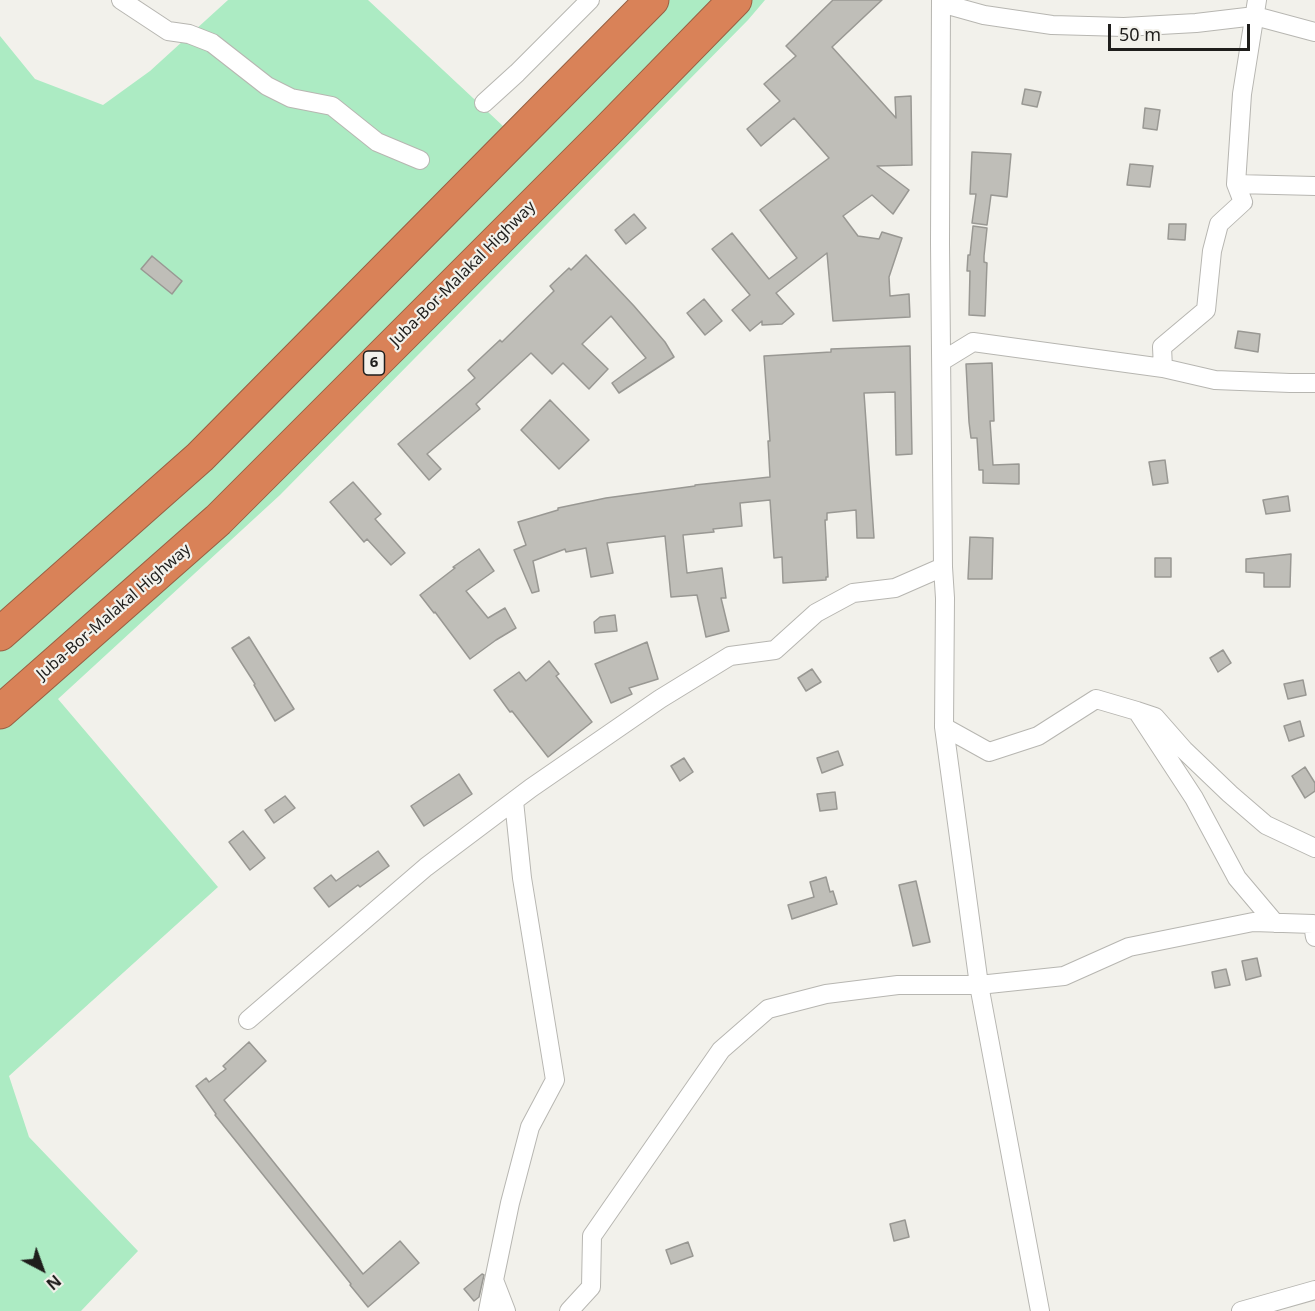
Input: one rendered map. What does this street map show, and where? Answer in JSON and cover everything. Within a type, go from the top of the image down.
[{"type":"highway","points":[[0,634],[200,457],[652,0]]},
{"type":"highway","name":"Juba-Bor-Malakal Highway","points":[[0,712],[218,520],[735,0]]},
{"type":"street","points":[[121,0],[168,31],[189,34],[212,43],[267,86],[291,98],[332,106],[377,142],[420,160]]},
{"type":"street","points":[[484,103],[590,0]]},
{"type":"street","points":[[1040,1311],[979,985],[944,726],[941,1],[984,15],[1052,25],[1124,27],[1196,23],[1256,8],[1315,32]]},
{"type":"street","points":[[1163,368],[1162,347],[1206,310],[1212,250],[1219,224],[1243,202],[1236,184],[1242,94],[1256,8]]},
{"type":"street","points":[[1236,184],[1315,186]]},
{"type":"street","points":[[942,360],[973,342],[1163,368],[1215,380],[1315,383]]},
{"type":"street","points":[[248,1020],[426,867],[514,801],[660,699],[730,656],[775,650],[816,613],[853,593],[894,588],[943,567]]},
{"type":"street","points":[[944,726],[989,752],[1038,736],[1096,699],[1137,711],[1155,717],[1184,750],[1266,825],[1315,848]]},
{"type":"street","points":[[1137,711],[1194,798],[1237,878],[1275,922]]},
{"type":"street","points":[[488,1311],[510,1203],[530,1127],[555,1080],[522,878],[514,801]]},
{"type":"street","points":[[569,1311],[591,1287],[592,1236],[721,1050],[768,1009],[826,994],[877,988],[979,985],[1064,976],[1129,946],[1254,922],[1275,922],[1314,928]]},
{"type":"street","points":[[494,1280],[506,1311]]},
{"type":"street","points":[[1241,1311],[1315,1290]]},
{"type":"green space","points":[[228,0],[368,0],[503,126],[628,0],[765,0],[748,20],[280,495],[58,699],[218,887],[9,1076],[29,1137],[138,1251],[81,1311],[0,1311],[0,36],[35,79],[103,105],[150,71]]},
{"type":"building","points":[[833,0],[882,0],[832,47],[896,118],[895,97],[911,96],[912,165],[877,166],[909,190],[893,214],[872,195],[843,216],[858,236],[879,239],[882,232],[902,238],[889,277],[890,296],[909,294],[910,317],[833,321],[827,253],[776,293],[794,314],[782,324],[762,325],[762,321],[750,331],[732,310],[750,295],[712,249],[732,233],[769,279],[797,258],[760,210],[829,158],[794,118],[761,146],[747,129],[780,101],[764,84],[796,56],[786,46]]},
{"type":"building","points":[[1025,89],[1041,92],[1037,107],[1022,104]]},
{"type":"building","points":[[1145,108],[1160,110],[1157,130],[1143,128]]},
{"type":"building","points":[[972,152],[1011,154],[1007,197],[991,195],[987,225],[972,223],[976,194],[970,194]]},
{"type":"building","points":[[1130,164],[1153,166],[1150,187],[1127,185]]},
{"type":"building","points":[[634,214],[646,228],[626,244],[615,230]]},
{"type":"building","points":[[1169,224],[1186,224],[1185,240],[1168,239]]},
{"type":"building","points":[[973,226],[987,228],[984,256],[984,262],[987,263],[985,316],[969,315],[970,271],[967,271]]},
{"type":"building","points":[[586,255],[634,306],[665,342],[674,357],[619,393],[612,383],[646,358],[611,316],[582,344],[608,369],[589,389],[563,363],[552,374],[531,353],[476,404],[480,409],[427,454],[441,469],[429,480],[398,444],[475,378],[468,370],[500,340],[502,342],[554,291],[550,286]]},
{"type":"building","points":[[152,256],[182,281],[172,294],[141,269]]},
{"type":"building","points":[[704,299],[722,321],[705,335],[687,313]]},
{"type":"building","points":[[1238,331],[1260,334],[1258,352],[1235,348]]},
{"type":"building","points":[[910,346],[912,454],[896,455],[895,392],[864,393],[874,538],[857,538],[856,510],[827,513],[827,520],[825,520],[828,577],[826,580],[783,583],[782,557],[774,558],[770,500],[740,503],[742,526],[683,535],[687,573],[722,568],[726,598],[721,598],[729,631],[706,637],[697,595],[671,597],[665,536],[607,543],[613,573],[591,577],[586,548],[566,552],[565,549],[533,561],[539,591],[532,593],[514,550],[526,545],[518,522],[558,510],[558,508],[606,498],[770,477],[764,356],[831,352],[831,349]]},
{"type":"building","points":[[992,363],[994,421],[990,421],[993,465],[1019,464],[1019,484],[983,483],[983,470],[979,470],[977,438],[971,438],[966,364]]},
{"type":"building","points":[[550,400],[589,440],[559,469],[521,430]]},
{"type":"building","points":[[1165,460],[1168,483],[1153,485],[1149,462]]},
{"type":"building","points":[[353,482],[381,514],[375,519],[405,553],[391,565],[367,539],[364,542],[330,502]]},
{"type":"building","points":[[1288,496],[1290,511],[1266,514],[1263,500]]},
{"type":"building","points":[[970,537],[993,538],[992,579],[968,579]]},
{"type":"building","points":[[479,549],[494,571],[466,591],[488,618],[505,608],[516,628],[470,659],[420,595]]},
{"type":"building","points":[[1291,554],[1290,587],[1264,587],[1264,573],[1246,572],[1246,559]]},
{"type":"building","points":[[1155,558],[1171,558],[1171,577],[1155,577]]},
{"type":"building","points":[[615,615],[617,631],[595,633],[594,622],[600,617]]},
{"type":"building","points":[[249,637],[294,709],[275,721],[232,648]]},
{"type":"building","points":[[647,642],[658,679],[629,688],[632,694],[611,703],[595,664]]},
{"type":"building","points":[[1223,650],[1231,663],[1218,672],[1210,658]]},
{"type":"building","points":[[549,661],[559,674],[556,676],[592,722],[548,757],[494,690],[519,672],[526,681]]},
{"type":"building","points":[[812,669],[821,682],[806,691],[798,678]]},
{"type":"building","points":[[1303,680],[1306,695],[1288,699],[1284,684]]},
{"type":"building","points":[[1300,721],[1304,736],[1289,741],[1284,726]]},
{"type":"building","points":[[838,751],[843,765],[822,773],[817,758]]},
{"type":"building","points":[[684,758],[693,772],[680,781],[671,766]]},
{"type":"building","points":[[1305,767],[1315,783],[1315,791],[1305,798],[1292,776]]},
{"type":"building","points":[[459,774],[472,794],[424,826],[411,806]]},
{"type":"building","points":[[835,792],[837,809],[820,811],[817,794]]},
{"type":"building","points":[[285,796],[295,808],[274,823],[265,810]]},
{"type":"building","points":[[243,831],[265,858],[250,870],[229,842]]},
{"type":"building","points":[[378,851],[389,866],[360,887],[358,885],[329,907],[314,888],[331,875],[336,881]]},
{"type":"building","points":[[826,877],[830,892],[833,891],[837,904],[792,919],[788,905],[814,897],[810,882]]},
{"type":"building","points":[[916,881],[930,942],[913,946],[899,885]]},
{"type":"building","points":[[1257,958],[1261,976],[1246,980],[1242,961]]},
{"type":"building","points":[[1226,969],[1230,985],[1215,988],[1212,972]]},
{"type":"building","points":[[249,1042],[266,1061],[224,1100],[363,1274],[400,1241],[419,1263],[368,1307],[215,1115],[196,1086],[206,1078],[209,1082],[226,1069],[223,1066]]},
{"type":"building","points":[[905,1220],[909,1237],[894,1241],[890,1224]]},
{"type":"building","points":[[688,1242],[693,1256],[671,1264],[666,1250]]},
{"type":"building","points":[[482,1274],[484,1275],[479,1297],[474,1301],[464,1289]]}]
